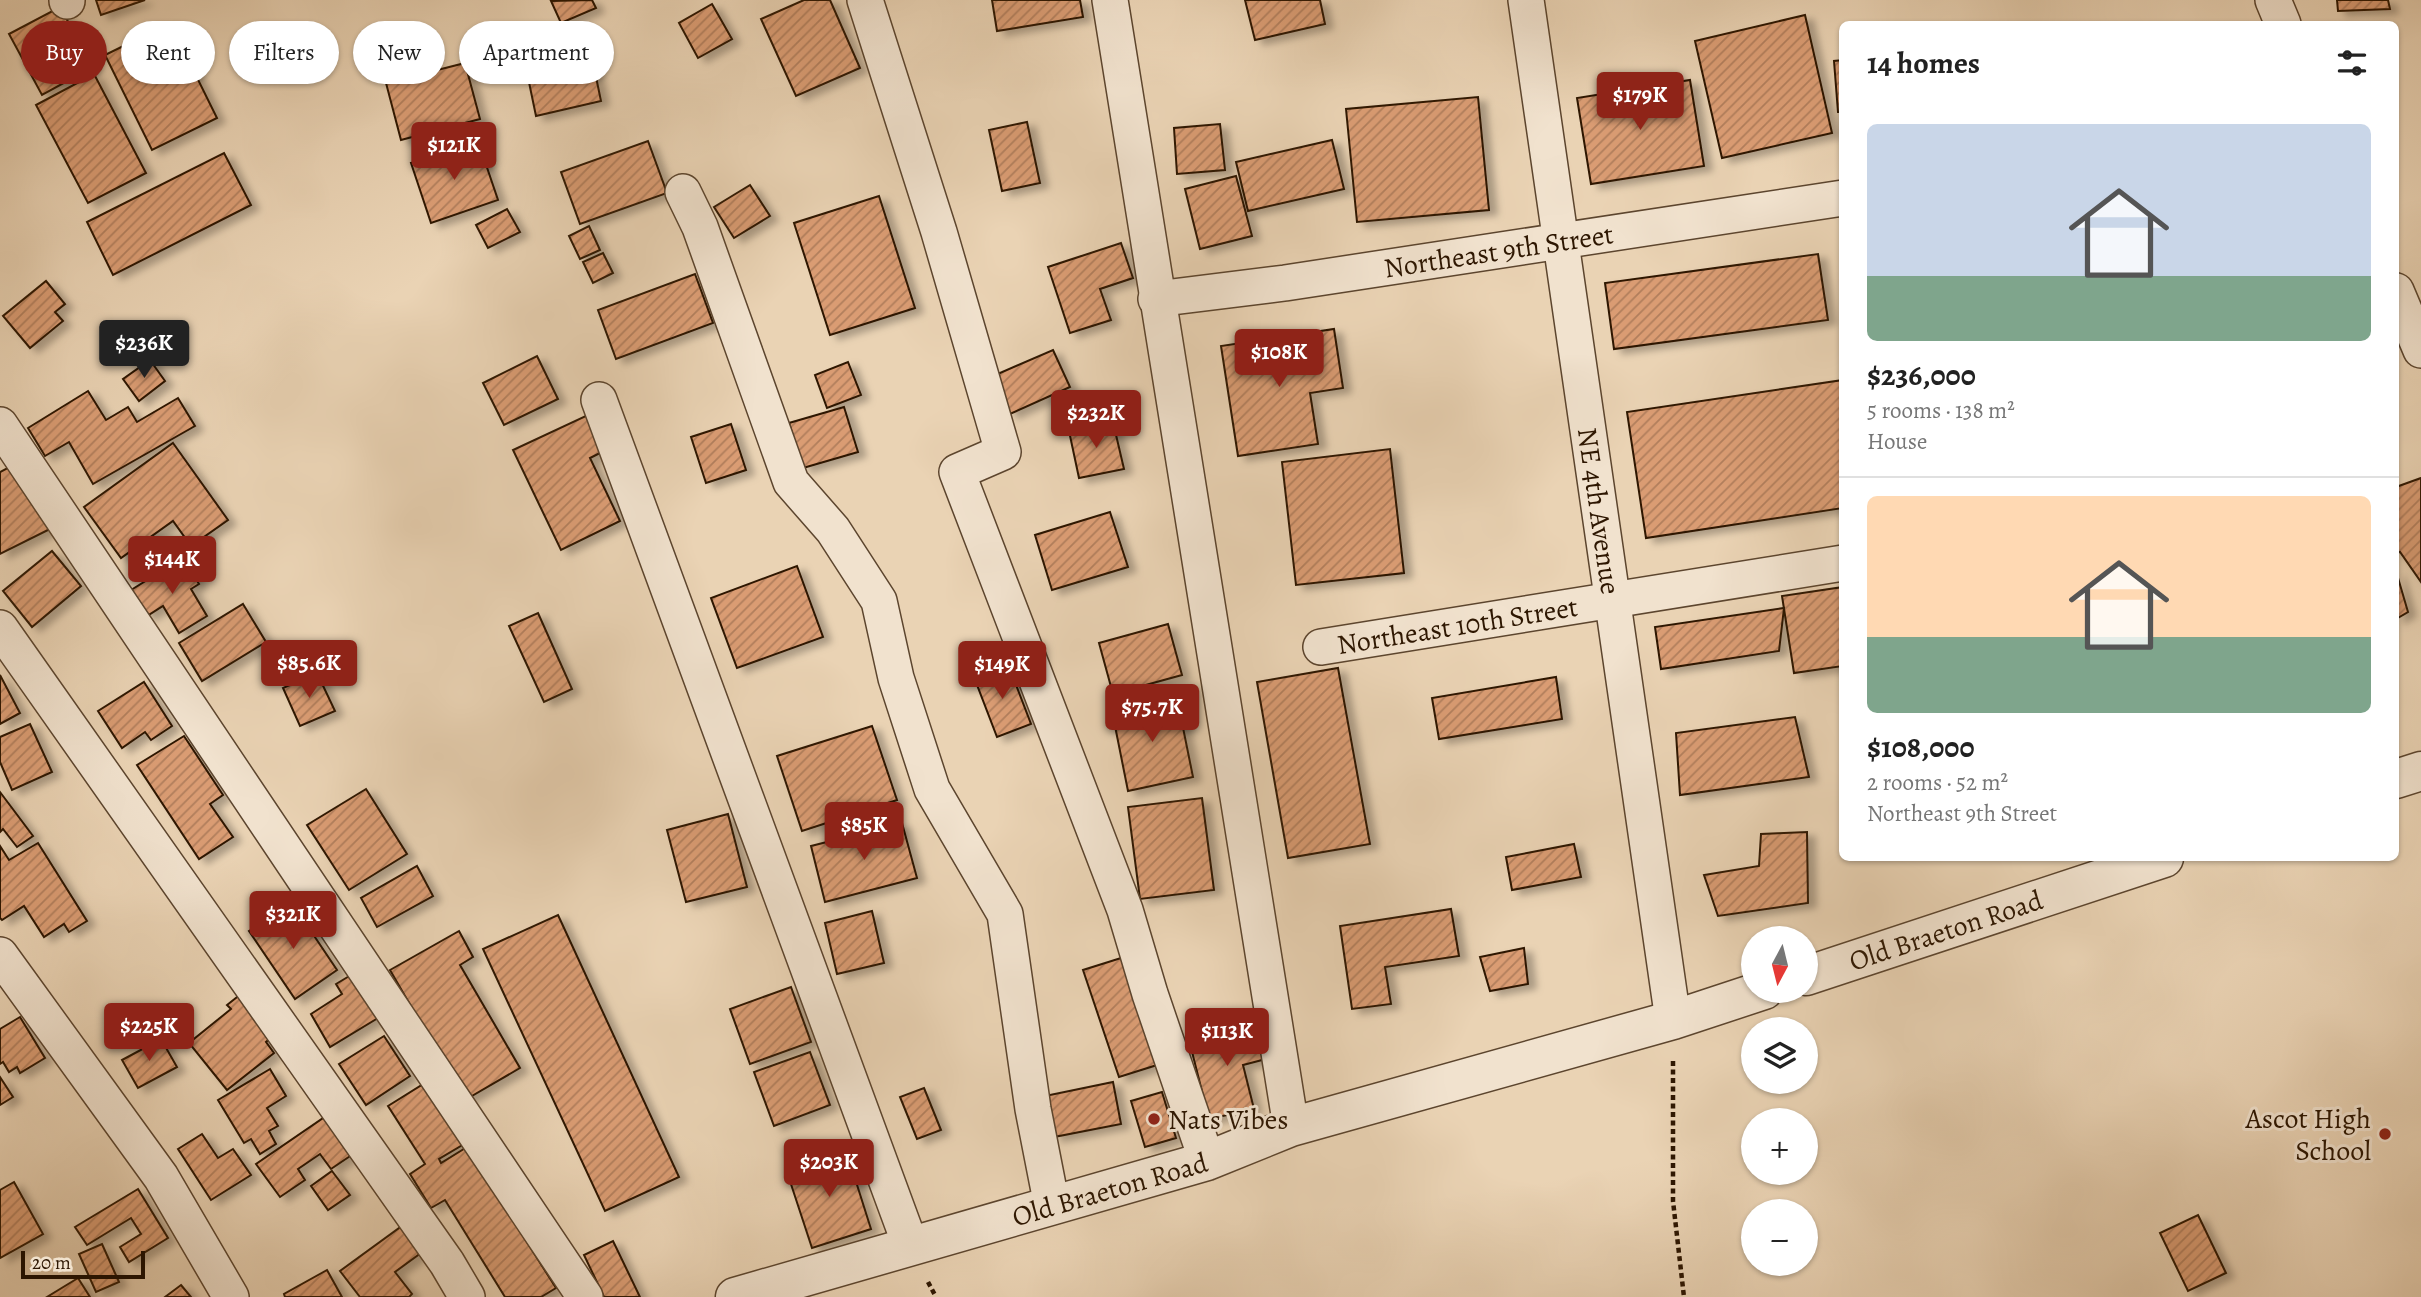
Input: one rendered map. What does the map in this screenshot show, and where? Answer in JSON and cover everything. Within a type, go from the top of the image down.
[{"type":"street","points":[[865,0],[939,232],[1003,452],[957,472],[1125,910],[1150,994],[1207,1161]]},
{"type":"street","points":[[1110,0],[1291,1126]]},
{"type":"street","name":"NE 4th Avenue","points":[[1526,0],[1673,1020]]},
{"type":"street","points":[[2273,0],[2282,21]]},
{"type":"street","points":[[683,192],[700,227],[791,482],[833,530],[879,601],[896,678],[932,789],[1005,914],[1033,1110],[1052,1206]]},
{"type":"street","name":"Northeast 9th Street","points":[[1156,299],[1285,283],[1839,199]]},
{"type":"street","points":[[2399,298],[2421,350]]},
{"type":"street","points":[[598,400],[911,1247]]},
{"type":"street","points":[[0,425],[585,1297]]},
{"type":"street","name":"Northeast 10th Street","points":[[1321,647],[1839,564]]},
{"type":"street","points":[[0,628],[447,1263],[467,1297]]},
{"type":"street","points":[[2399,778],[2421,771]]},
{"type":"street","name":"Old Braeton Road","points":[[1818,972],[2155,861]]},
{"type":"street","points":[[0,955],[161,1177],[231,1297]]},
{"type":"street","name":"Old Braeton Road","points":[[736,1297],[1207,1161],[1291,1126],[1673,1020],[1741,998]]},
{"type":"path","points":[[1673,1020],[1673,1201],[1684,1297]]},
{"type":"building","points":[[96,0],[145,0],[101,15]]},
{"type":"building","points":[[592,0],[596,8],[560,21],[551,1]]},
{"type":"building","points":[[804,0],[830,0],[860,68],[796,96],[761,19]]},
{"type":"building","points":[[992,0],[1080,0],[1083,17],[997,31]]},
{"type":"building","points":[[1245,0],[1320,0],[1325,24],[1255,40]]},
{"type":"building","points":[[2337,0],[2388,0],[2390,9],[2338,11]]},
{"type":"building","points":[[712,4],[732,39],[698,58],[679,23]]},
{"type":"building","points":[[60,7],[68,21],[34,21]]},
{"type":"building","points":[[1805,15],[1832,133],[1722,158],[1695,41]]},
{"type":"building","points":[[21,28],[21,56],[9,34]]},
{"type":"building","points":[[121,47],[121,84],[200,84],[217,118],[152,150],[107,59],[107,54]]},
{"type":"building","points":[[1839,60],[1839,112],[1838,112],[1834,61]]},
{"type":"building","points":[[459,65],[459,84],[471,84],[480,119],[401,140],[386,84],[445,84],[445,68]]},
{"type":"building","points":[[1690,80],[1704,166],[1591,184],[1577,98]]},
{"type":"building","points":[[36,84],[62,84],[42,95]]},
{"type":"building","points":[[75,84],[99,84],[146,173],[88,203],[36,105]]},
{"type":"building","points":[[529,84],[597,84],[601,101],[536,116]]},
{"type":"building","points":[[1478,97],[1489,210],[1357,222],[1346,109]]},
{"type":"building","points":[[1027,122],[1040,183],[1002,191],[989,130]]},
{"type":"building","points":[[1220,124],[1225,170],[1177,174],[1174,128]]},
{"type":"building","points":[[1332,140],[1344,189],[1248,211],[1236,162]]},
{"type":"building","points":[[478,141],[498,200],[431,223],[411,163]]},
{"type":"building","points":[[648,141],[667,193],[580,224],[561,172]]},
{"type":"building","points":[[224,153],[251,205],[113,275],[87,222]]},
{"type":"building","points":[[1236,176],[1252,236],[1200,249],[1185,189]]},
{"type":"building","points":[[750,185],[770,216],[734,238],[714,207]]},
{"type":"building","points":[[879,196],[915,308],[830,335],[794,223]]},
{"type":"building","points":[[507,209],[520,232],[488,248],[476,225]]},
{"type":"building","points":[[589,226],[600,250],[580,259],[569,236]]},
{"type":"building","points":[[1121,243],[1133,278],[1100,289],[1111,320],[1070,333],[1048,267]]},
{"type":"building","points":[[603,253],[613,273],[593,283],[583,262]]},
{"type":"building","points":[[1818,254],[1828,320],[1614,349],[1605,283]]},
{"type":"building","points":[[695,274],[713,323],[616,359],[598,310]]},
{"type":"building","points":[[46,281],[65,304],[55,312],[63,321],[30,348],[3,316]]},
{"type":"building","points":[[1334,329],[1343,388],[1310,393],[1318,444],[1238,456],[1221,346]]},
{"type":"building","points":[[1053,350],[1070,387],[1010,414],[993,376]]},
{"type":"building","points":[[537,356],[558,399],[504,425],[483,383]]},
{"type":"building","points":[[150,360],[165,381],[139,401],[123,379]]},
{"type":"building","points":[[848,362],[861,395],[827,408],[815,375]]},
{"type":"building","points":[[1839,381],[1839,509],[1646,538],[1627,412]]},
{"type":"building","points":[[88,391],[106,420],[128,407],[137,422],[178,398],[195,426],[93,484],[69,442],[45,456],[28,428]]},
{"type":"building","points":[[844,407],[858,452],[803,468],[789,423]]},
{"type":"building","points":[[590,414],[606,450],[590,458],[620,521],[561,550],[513,450]]},
{"type":"building","points":[[1113,422],[1124,469],[1079,478],[1069,431]]},
{"type":"building","points":[[731,424],[746,470],[706,483],[691,437]]},
{"type":"building","points":[[173,443],[228,520],[191,546],[173,521],[121,558],[84,507]]},
{"type":"building","points":[[1390,449],[1404,573],[1296,585],[1282,462]]},
{"type":"building","points":[[17,463],[50,529],[0,554],[0,472]]},
{"type":"building","points":[[2421,478],[2421,582],[2399,552],[2399,486]]},
{"type":"building","points":[[1110,512],[1128,567],[1052,590],[1035,535]]},
{"type":"building","points":[[52,551],[81,586],[32,627],[3,591]]},
{"type":"building","points":[[183,558],[199,584],[191,589],[207,616],[179,633],[163,606],[147,616],[131,590]]},
{"type":"building","points":[[797,566],[823,637],[737,668],[711,598]]},
{"type":"building","points":[[2399,581],[2408,612],[2399,617]]},
{"type":"building","points":[[1839,588],[1839,667],[1794,673],[1782,596]]},
{"type":"building","points":[[243,604],[266,642],[202,681],[179,643]]},
{"type":"building","points":[[1784,608],[1779,651],[1661,669],[1655,627]]},
{"type":"building","points":[[538,613],[572,689],[544,702],[509,626]]},
{"type":"building","points":[[1168,624],[1182,675],[1113,694],[1099,643]]},
{"type":"building","points":[[1008,664],[1031,724],[997,737],[974,677]]},
{"type":"building","points":[[1338,668],[1370,844],[1288,858],[1257,682]]},
{"type":"building","points":[[317,673],[335,711],[300,726],[283,688]]},
{"type":"building","points":[[0,675],[20,713],[0,724]]},
{"type":"building","points":[[1556,677],[1562,719],[1439,739],[1432,698]]},
{"type":"building","points":[[144,682],[172,726],[151,740],[145,732],[122,748],[98,711]]},
{"type":"building","points":[[1177,698],[1193,777],[1128,791],[1112,711]]},
{"type":"building","points":[[1795,717],[1809,777],[1680,795],[1676,733]]},
{"type":"building","points":[[30,724],[52,772],[12,790],[0,762],[0,737]]},
{"type":"building","points":[[872,726],[897,800],[802,831],[777,756]]},
{"type":"building","points":[[184,736],[223,795],[210,804],[233,837],[199,859],[137,765]]},
{"type":"building","points":[[366,789],[407,854],[349,890],[307,825]]},
{"type":"building","points":[[0,792],[33,836],[17,847],[3,829],[0,832]]},
{"type":"building","points":[[1202,798],[1214,890],[1140,899],[1128,807]]},
{"type":"building","points":[[728,814],[747,887],[686,902],[667,830]]},
{"type":"building","points":[[902,823],[917,878],[825,902],[811,846]]},
{"type":"building","points":[[1807,832],[1808,903],[1718,916],[1704,875],[1759,866],[1761,834]]},
{"type":"building","points":[[38,843],[87,921],[69,932],[64,924],[44,937],[24,906],[2,920],[0,918],[0,846],[9,860]]},
{"type":"building","points":[[1574,844],[1581,877],[1512,890],[1506,857]]},
{"type":"building","points":[[417,866],[433,896],[377,927],[361,898]]},
{"type":"building","points":[[292,903],[337,970],[295,999],[249,931]]},
{"type":"building","points":[[1451,909],[1459,956],[1385,967],[1391,1004],[1352,1009],[1340,926]]},
{"type":"building","points":[[872,911],[884,963],[837,974],[825,923]]},
{"type":"building","points":[[558,915],[679,1177],[605,1211],[483,949]]},
{"type":"building","points":[[459,931],[473,957],[460,965],[520,1068],[465,1100],[390,970]]},
{"type":"building","points":[[1524,948],[1528,984],[1490,991],[1480,957]]},
{"type":"building","points":[[1121,958],[1157,1065],[1119,1077],[1083,970]]},
{"type":"building","points":[[351,975],[378,1018],[330,1047],[311,1014],[342,994],[336,984]]},
{"type":"building","points":[[791,987],[811,1042],[750,1064],[730,1009]]},
{"type":"building","points":[[246,990],[279,1031],[266,1042],[274,1053],[227,1090],[189,1043],[231,1009],[227,1005]]},
{"type":"building","points":[[20,1017],[45,1058],[20,1073],[17,1067],[9,1072],[3,1062],[0,1064],[0,1029]]},
{"type":"building","points":[[1258,1023],[1266,1059],[1243,1065],[1254,1109],[1209,1119],[1189,1040]]},
{"type":"building","points":[[384,1036],[410,1076],[366,1105],[339,1064]]},
{"type":"building","points":[[161,1039],[177,1067],[138,1088],[122,1060]]},
{"type":"building","points":[[810,1052],[830,1105],[774,1126],[754,1072]]},
{"type":"building","points":[[270,1069],[286,1096],[267,1108],[278,1126],[269,1131],[276,1144],[260,1154],[251,1139],[244,1143],[218,1100]]},
{"type":"building","points":[[0,1077],[13,1097],[0,1105]]},
{"type":"building","points":[[433,1078],[471,1140],[439,1159],[441,1163],[467,1147],[556,1288],[541,1297],[505,1297],[445,1200],[431,1208],[410,1174],[425,1164],[388,1106]]},
{"type":"building","points":[[1113,1082],[1121,1124],[1054,1137],[1045,1096]]},
{"type":"building","points":[[924,1088],[941,1130],[917,1139],[900,1097]]},
{"type":"building","name":"Nats Vibes","points":[[1162,1092],[1176,1138],[1145,1147],[1131,1101]]},
{"type":"building","points":[[332,1112],[359,1150],[331,1169],[320,1154],[298,1169],[305,1180],[280,1197],[256,1164]]},
{"type":"building","points":[[202,1134],[218,1158],[233,1149],[251,1175],[211,1200],[178,1149]]},
{"type":"building","points":[[846,1150],[871,1229],[812,1248],[786,1169]]},
{"type":"building","points":[[332,1171],[350,1195],[328,1210],[311,1186]]},
{"type":"building","points":[[14,1182],[43,1234],[0,1258],[0,1190]]},
{"type":"building","points":[[138,1189],[168,1238],[129,1262],[120,1247],[141,1234],[131,1218],[87,1245],[75,1227]]},
{"type":"building","points":[[2198,1215],[2226,1273],[2188,1291],[2160,1233]]},
{"type":"building","points":[[406,1223],[425,1250],[395,1272],[412,1294],[409,1297],[360,1297],[340,1271]]},
{"type":"building","points":[[613,1241],[640,1297],[604,1297],[584,1255]]},
{"type":"building","points":[[102,1244],[119,1282],[96,1292],[79,1254]]},
{"type":"building","points":[[327,1270],[342,1297],[285,1297],[284,1294]]},
{"type":"building","points":[[78,1278],[90,1297],[47,1297]]},
{"type":"building","points":[[181,1285],[191,1297],[165,1297]]},
{"type":"place","name":"Nats Vibes","points":[[1154,1119]]},
{"type":"place","name":"Ascot High School","points":[[2385,1134]]}]
